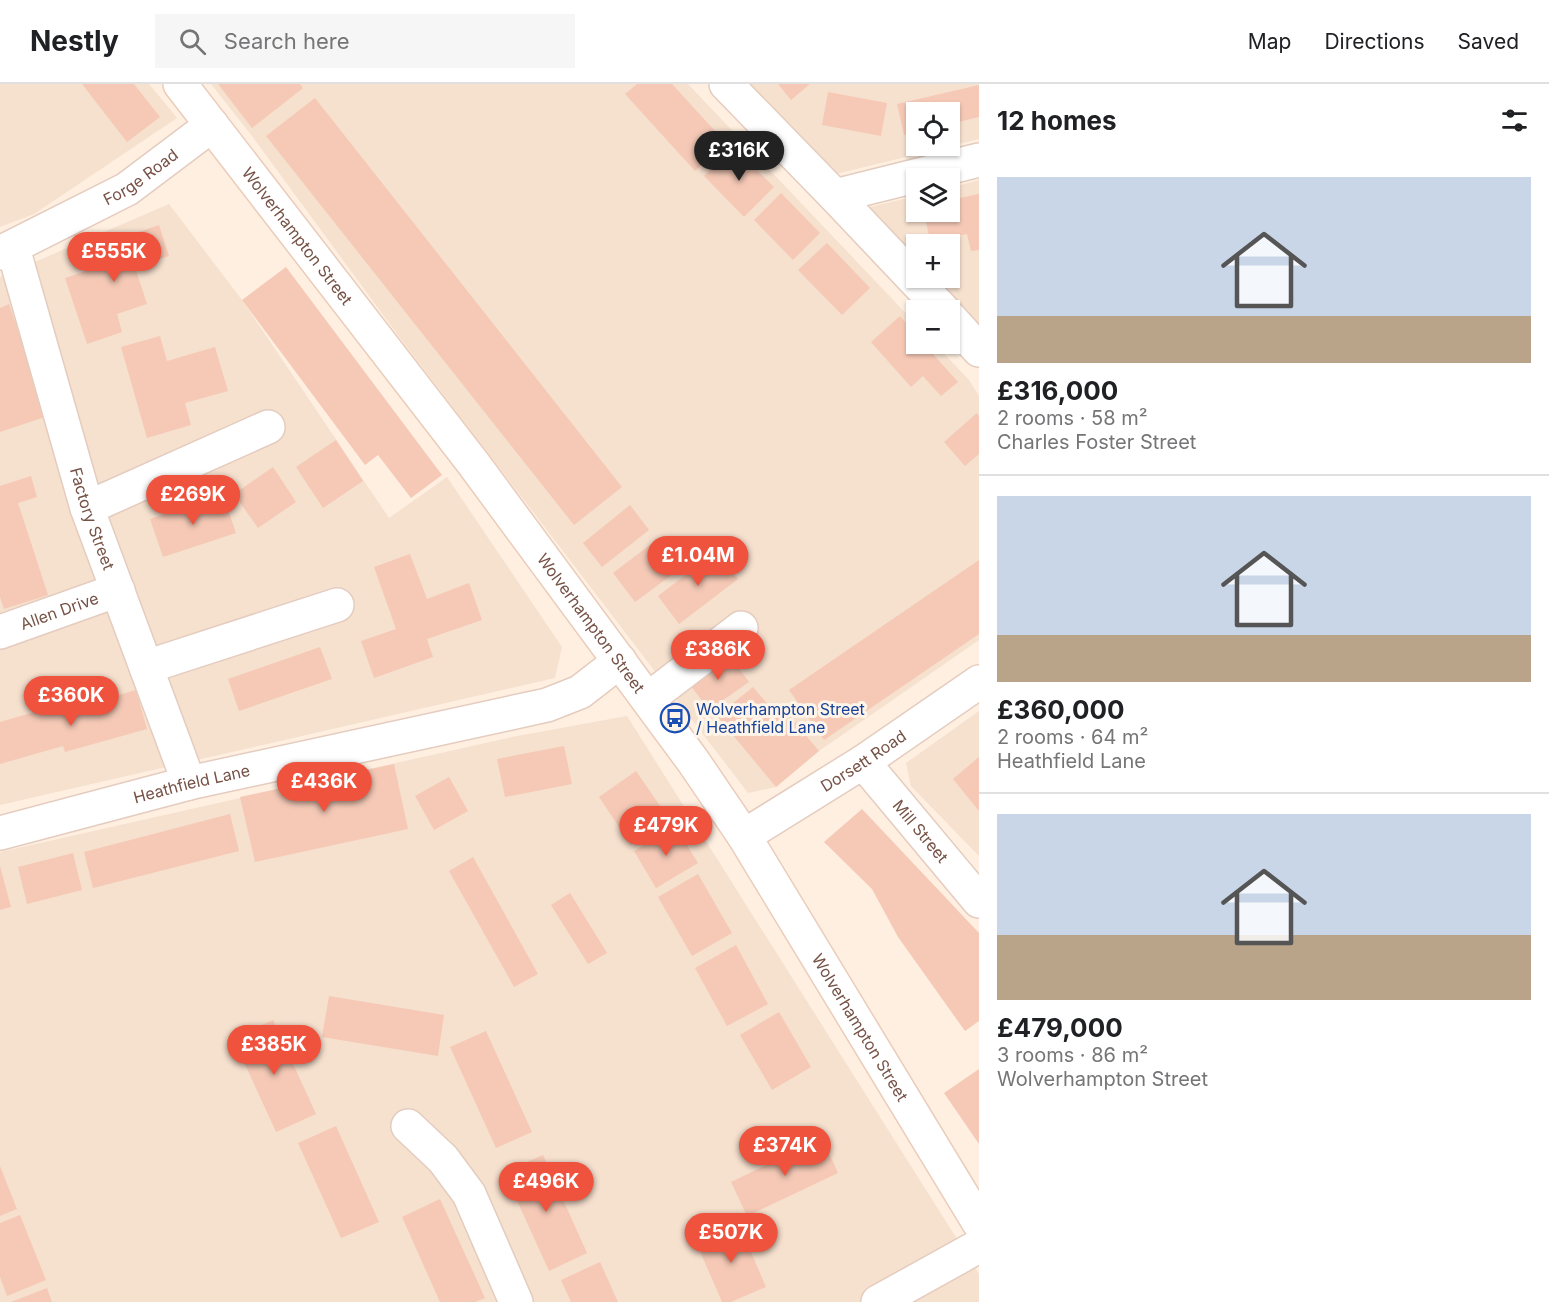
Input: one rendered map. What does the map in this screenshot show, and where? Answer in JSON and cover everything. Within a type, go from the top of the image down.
[{"type":"street","name":"Wolverhampton Street","points":[[180,84],[473,464],[693,761],[744,836],[979,1223]]},
{"type":"street","points":[[726,84],[934,300]]},
{"type":"street","name":"Forge Road","points":[[7,251],[127,189],[212,125]]},
{"type":"street","points":[[835,196],[979,160]]},
{"type":"street","name":"Factory Street","points":[[7,251],[87,508],[189,783]]},
{"type":"street","points":[[960,329],[979,350]]},
{"type":"street","points":[[87,508],[268,427]]},
{"type":"street","name":"Allen Drive","points":[[0,632],[117,590]]},
{"type":"street","points":[[146,667],[337,605]]},
{"type":"street","points":[[648,699],[741,628]]},
{"type":"street","name":"Heathfield Lane","points":[[0,833],[189,783],[547,705],[580,692],[620,661]]},
{"type":"street","name":"Dorsett Road","points":[[744,836],[863,762],[979,682]]},
{"type":"street","name":"Mill Street","points":[[863,762],[979,901]]},
{"type":"street","points":[[408,1126],[443,1159],[469,1194],[516,1302]]},
{"type":"street","points":[[878,1302],[979,1246]]},
{"type":"shaded area","points":[[0,84],[149,84],[177,118],[34,214],[0,227]]},
{"type":"shaded area","points":[[211,84],[688,84],[906,313],[906,354],[944,354],[969,380],[979,396],[979,640],[819,751],[776,787],[748,793],[400,338],[252,136]]},
{"type":"shaded area","points":[[746,84],[979,84],[979,139],[960,144],[960,102],[906,102],[906,156],[910,156],[832,175]]},
{"type":"shaded area","points":[[979,180],[979,329],[960,309],[960,300],[952,300],[940,288],[960,288],[960,234],[906,234],[906,251],[866,208],[906,198],[906,222],[960,222],[960,185]]},
{"type":"shaded area","points":[[169,204],[242,300],[389,518],[447,477],[562,647],[555,678],[0,805],[0,277]]},
{"type":"shaded area","points":[[979,711],[979,856],[911,786],[906,763]]},
{"type":"shaded area","points":[[627,716],[979,1274],[979,1302],[0,1302],[0,852],[512,737]]},
{"type":"building","points":[[82,84],[134,84],[160,117],[127,142]]},
{"type":"building","points":[[218,84],[300,84],[303,88],[252,128]]},
{"type":"building","points":[[637,84],[672,84],[726,143],[695,171],[625,94]]},
{"type":"building","points":[[778,84],[810,84],[791,100]]},
{"type":"building","points":[[979,85],[979,117],[960,122],[960,102],[906,102],[906,134],[904,135],[897,104]]},
{"type":"building","points":[[828,92],[887,103],[881,136],[822,125]]},
{"type":"building","points":[[315,98],[622,487],[574,525],[266,136]]},
{"type":"building","points":[[733,147],[774,187],[744,217],[704,176]]},
{"type":"building","points":[[781,193],[820,233],[793,260],[754,220]]},
{"type":"building","points":[[979,194],[979,250],[971,251],[967,234],[929,234],[926,222],[960,222],[960,198]]},
{"type":"building","points":[[159,225],[169,256],[135,267],[147,304],[117,314],[122,332],[87,344],[65,278],[104,265],[98,246]]},
{"type":"building","points":[[827,243],[870,288],[842,315],[798,270]]},
{"type":"building","points":[[286,267],[442,475],[411,498],[378,455],[365,465],[242,300]]},
{"type":"building","points":[[9,304],[48,416],[0,432],[0,308]]},
{"type":"building","points":[[900,316],[906,323],[906,354],[933,354],[958,382],[941,396],[923,376],[911,387],[871,342]]},
{"type":"building","points":[[160,336],[167,361],[215,347],[228,391],[185,403],[191,425],[147,438],[121,347]]},
{"type":"building","points":[[977,413],[979,416],[979,454],[965,466],[944,442]]},
{"type":"building","points":[[336,440],[363,481],[323,508],[296,467]]},
{"type":"building","points":[[273,467],[296,502],[258,528],[234,494]]},
{"type":"building","points":[[31,476],[37,497],[18,503],[48,595],[4,609],[0,597],[0,486]]},
{"type":"building","points":[[223,494],[236,533],[163,557],[150,519]]},
{"type":"building","points":[[630,505],[649,530],[602,567],[583,543]]},
{"type":"building","points":[[655,541],[677,571],[635,602],[613,573]]},
{"type":"building","points":[[717,551],[738,579],[679,624],[658,596]]},
{"type":"building","points":[[410,554],[427,599],[469,583],[482,620],[427,639],[433,657],[374,678],[361,641],[396,629],[374,567]]},
{"type":"building","points":[[979,560],[979,634],[824,740],[789,690]]},
{"type":"building","points":[[320,647],[332,679],[239,711],[228,679]]},
{"type":"building","points":[[727,652],[749,682],[709,710],[688,682]]},
{"type":"building","points":[[753,687],[781,720],[788,714],[819,751],[776,787],[717,716]]},
{"type":"building","points":[[136,690],[147,729],[65,752],[63,746],[0,764],[0,722],[52,707],[54,714]]},
{"type":"building","points":[[564,746],[572,784],[505,797],[497,759]]},
{"type":"building","points":[[979,757],[979,811],[953,779]]},
{"type":"building","points":[[394,764],[408,829],[255,862],[240,797]]},
{"type":"building","points":[[636,771],[669,819],[631,845],[599,797]]},
{"type":"building","points":[[449,777],[468,811],[434,830],[415,796]]},
{"type":"building","points":[[862,809],[979,933],[979,1021],[965,1031],[898,937],[872,889],[824,842]]},
{"type":"building","points":[[230,814],[239,851],[93,888],[84,852]]},
{"type":"building","points":[[675,826],[698,863],[656,888],[634,851]]},
{"type":"building","points":[[73,853],[82,890],[27,904],[18,867]]},
{"type":"building","points":[[473,857],[538,974],[514,987],[449,871]]},
{"type":"building","points":[[0,866],[11,907],[0,910]]},
{"type":"building","points":[[698,874],[732,933],[692,956],[658,897]]},
{"type":"building","points":[[570,893],[607,953],[588,964],[551,905]]},
{"type":"building","points":[[736,945],[768,1004],[727,1026],[695,968]]},
{"type":"building","points":[[329,996],[444,1015],[438,1056],[322,1037]]},
{"type":"building","points":[[779,1012],[811,1067],[772,1090],[740,1035]]},
{"type":"building","points":[[273,1020],[316,1114],[276,1132],[233,1038]]},
{"type":"building","points":[[486,1031],[532,1132],[496,1148],[450,1047]]},
{"type":"building","points":[[979,1069],[979,1144],[944,1093]]},
{"type":"building","points":[[336,1126],[379,1222],[341,1238],[298,1143]]},
{"type":"building","points":[[822,1138],[838,1173],[747,1216],[731,1182]]},
{"type":"building","points":[[543,1155],[587,1253],[549,1271],[504,1172]]},
{"type":"building","points":[[0,1166],[17,1209],[0,1216]]},
{"type":"building","points":[[440,1199],[485,1298],[475,1302],[440,1302],[402,1217]]},
{"type":"building","points":[[20,1215],[46,1280],[7,1296],[0,1277],[0,1223]]},
{"type":"building","points":[[739,1224],[766,1287],[731,1302],[722,1302],[696,1242]]},
{"type":"building","points":[[600,1262],[618,1302],[571,1302],[561,1280]]},
{"type":"building","points":[[47,1288],[52,1302],[11,1302]]},
{"type":"place","name":"Wolverhampton Street / Heathfield Lane","points":[[675,718]]}]
